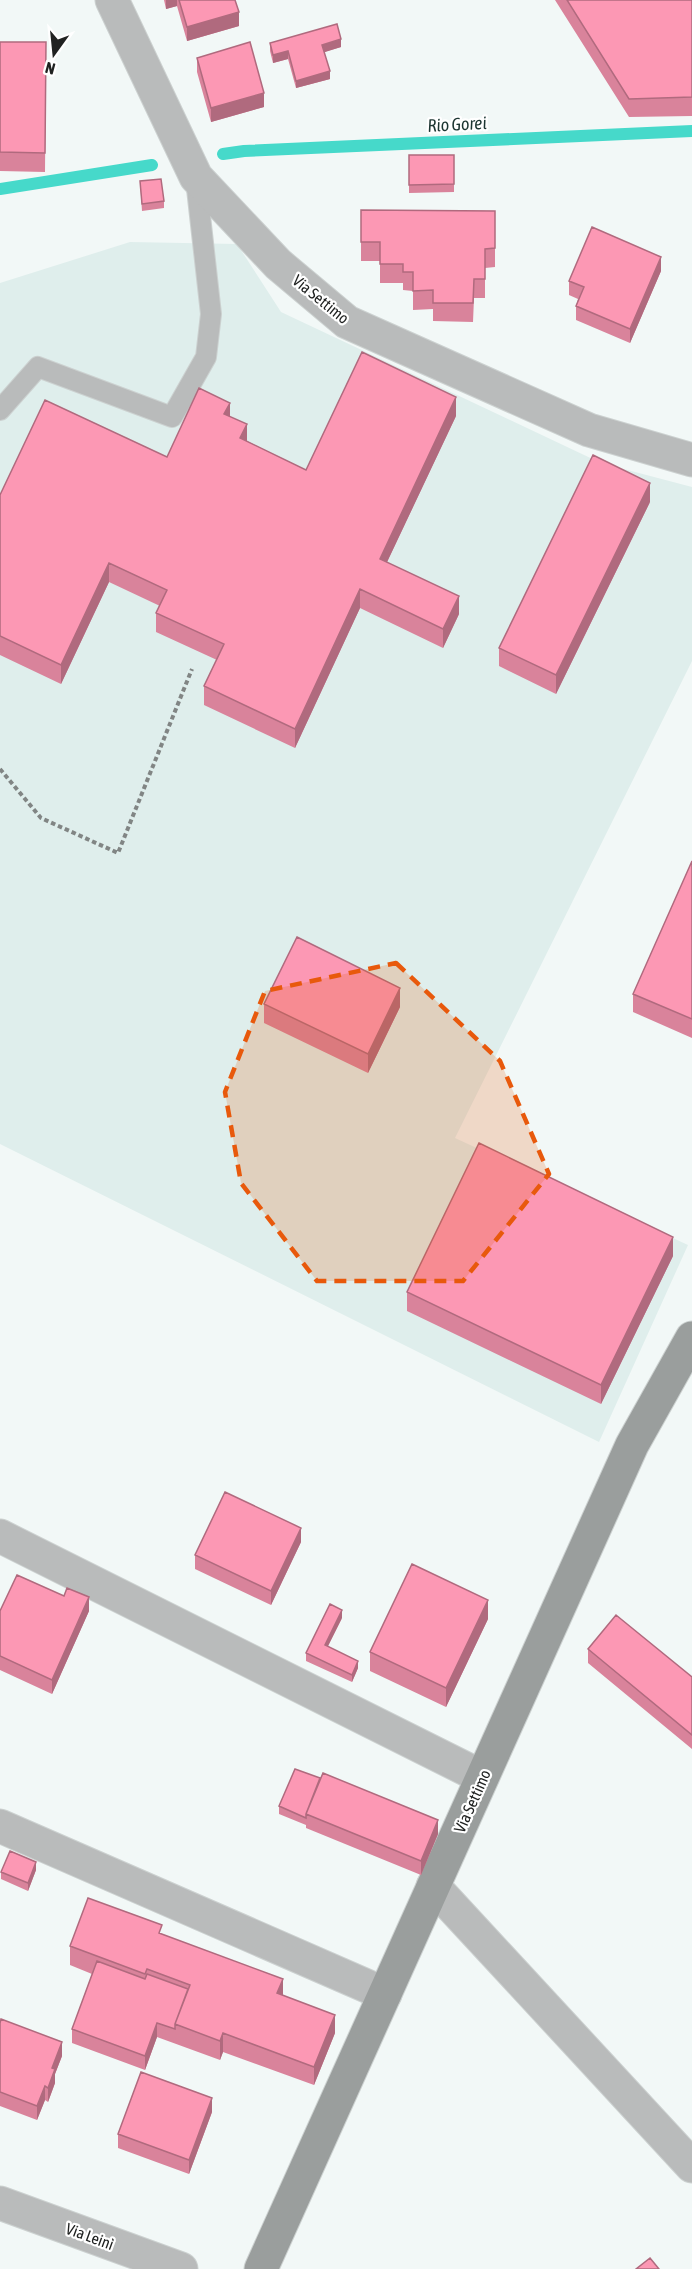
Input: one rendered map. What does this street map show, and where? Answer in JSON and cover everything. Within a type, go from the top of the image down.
[{"type":"street","name":"Via Settimo","points":[[112,0],[196,177],[278,264],[347,322],[589,430],[692,460]]},
{"type":"street","name":"Via Settimo","points":[[261,2269],[632,1445],[691,1342]]},
{"type":"street","points":[[0,1536],[482,1777]]},
{"type":"street","points":[[0,1826],[385,1994]]},
{"type":"street","points":[[433,1886],[692,2166]]},
{"type":"street","name":"Via Leinì","points":[[0,2203],[181,2269]]},
{"type":"lane","points":[[0,410],[38,367],[171,417],[206,357],[211,314],[196,177]]},
{"type":"path","points":[[0,769],[41,818],[118,853],[192,669]]},
{"type":"highlighted area","points":[[396,963],[500,1061],[549,1174],[463,1281],[317,1281],[241,1183],[225,1092],[265,991]]},
{"type":"shaded area","points":[[130,242],[237,244],[281,312],[601,463],[692,487],[692,661],[455,1138],[688,1245],[599,1442],[0,1144],[0,283]]},
{"type":"building","points":[[179,0],[235,0],[239,12],[187,27]]},
{"type":"building","points":[[567,0],[692,0],[692,97],[629,99]]},
{"type":"building","points":[[337,24],[341,39],[322,45],[330,71],[296,81],[288,51],[273,55],[270,43]]},
{"type":"building","points":[[0,42],[46,42],[45,153],[0,152]]},
{"type":"building","points":[[250,42],[264,93],[211,108],[197,58]]},
{"type":"building","points":[[409,155],[454,155],[454,184],[409,185]]},
{"type":"building","points":[[161,179],[164,201],[142,204],[140,181]]},
{"type":"building","points":[[361,210],[495,211],[495,248],[485,249],[485,279],[474,279],[473,303],[433,303],[433,290],[413,291],[413,272],[403,272],[403,264],[380,264],[380,242],[361,242]]},
{"type":"building","points":[[592,227],[661,257],[630,329],[576,306],[584,287],[569,281]]},
{"type":"building","points":[[362,352],[456,397],[380,559],[459,596],[443,629],[360,589],[295,729],[204,686],[224,644],[156,613],[167,590],[109,563],[61,665],[0,636],[0,495],[45,400],[167,457],[199,388],[230,403],[224,414],[247,424],[240,438],[306,470]]},
{"type":"building","points":[[593,455],[650,483],[556,675],[499,648]]},
{"type":"building","points":[[692,861],[692,1019],[633,994]]},
{"type":"building","points":[[297,937],[400,988],[368,1054],[264,1004]]},
{"type":"building","points":[[479,1143],[673,1237],[601,1385],[407,1292]]},
{"type":"building","points":[[225,1492],[301,1528],[271,1591],[195,1555]]},
{"type":"building","points":[[412,1564],[488,1600],[446,1688],[370,1652]]},
{"type":"building","points":[[17,1575],[64,1596],[67,1588],[89,1597],[52,1680],[0,1656],[0,1611]]},
{"type":"building","points":[[330,1604],[342,1610],[325,1645],[358,1661],[352,1675],[306,1653]]},
{"type":"building","points":[[616,1615],[692,1677],[692,1735],[588,1649]]},
{"type":"building","points":[[295,1769],[320,1778],[306,1818],[279,1806]]},
{"type":"building","points":[[323,1773],[438,1820],[421,1861],[306,1814]]},
{"type":"building","points":[[10,1851],[36,1862],[28,1883],[1,1872]]},
{"type":"building","points":[[88,1898],[162,1925],[159,1933],[283,1979],[277,1993],[335,2015],[314,2067],[223,2033],[220,2041],[175,2024],[190,1985],[147,1969],[145,1974],[70,1946]]},
{"type":"building","points":[[97,1961],[145,1979],[147,1974],[188,1989],[175,2029],[157,2023],[145,2056],[72,2029]]},
{"type":"building","points":[[1,2019],[62,2042],[52,2068],[55,2069],[48,2088],[45,2086],[37,2106],[0,2092]]},
{"type":"building","points":[[141,2072],[212,2098],[189,2160],[118,2134]]},
{"type":"building","points":[[650,2258],[659,2269],[636,2269]]},
{"type":"waterway","name":"Rio Gorei","points":[[223,154],[244,151],[692,131]]},
{"type":"waterway","points":[[0,189],[152,165]]}]
